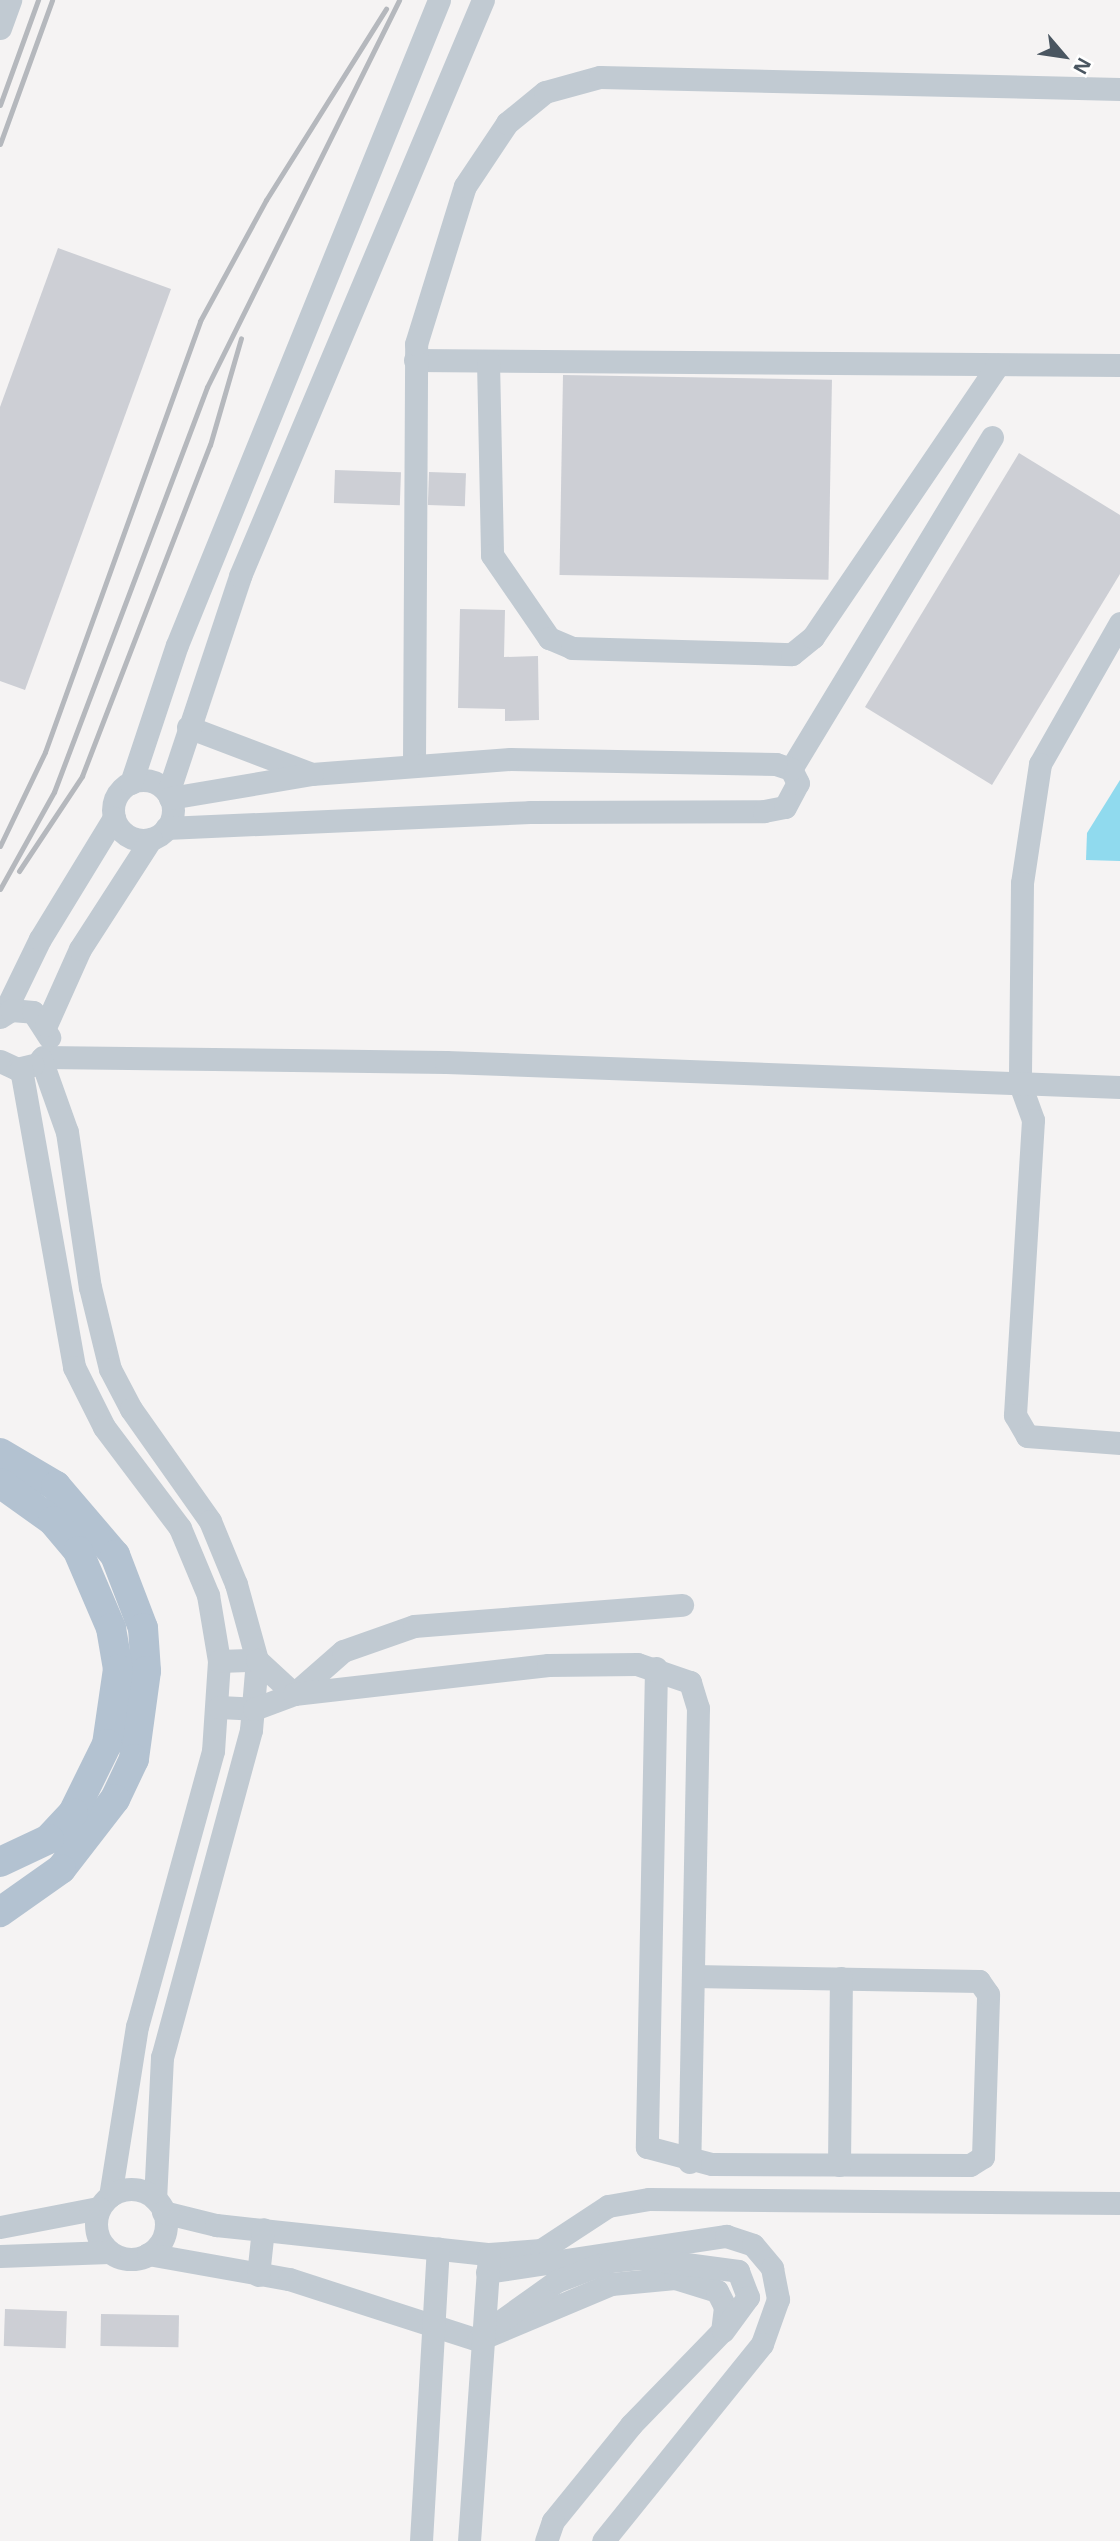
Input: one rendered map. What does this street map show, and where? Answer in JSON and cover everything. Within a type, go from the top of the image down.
[{"type":"main road","points":[[0,1452],[55,1486],[115,1555],[143,1629],[146,1671],[134,1759],[115,1799],[61,1869],[0,1912]]},
{"type":"main road","points":[[0,1483],[53,1521],[78,1551],[111,1628],[118,1669],[107,1744],[73,1813],[49,1839],[0,1862]]},
{"type":"street","points":[[0,29],[10,0]]},
{"type":"street","points":[[2,1015],[40,939],[114,818],[115,799],[131,783],[177,645],[439,0]]},
{"type":"street","points":[[0,1085],[31,1054],[80,949],[158,834],[188,727],[240,576],[483,0]]},
{"type":"street","points":[[414,762],[415,360],[465,186],[507,123],[545,93],[600,77],[1120,89]]},
{"type":"street","points":[[415,360],[1120,365]]},
{"type":"street","points":[[488,361],[492,555],[549,638],[572,648],[792,654],[813,637],[998,365]]},
{"type":"street","points":[[114,818],[124,833],[158,834],[530,812],[779,810],[797,793],[792,769],[992,438]]},
{"type":"street","points":[[1120,623],[1036,781],[1022,883],[1020,1084],[1032,1120],[1017,1425],[1034,1438],[1120,1443]]},
{"type":"street","points":[[188,727],[312,774]]},
{"type":"street","points":[[169,796],[312,774],[414,762],[510,759],[792,769]]},
{"type":"street","points":[[131,783],[154,782],[169,796]]},
{"type":"street","points":[[2,1015],[26,1010],[74,1367],[104,1427],[180,1528],[208,1595],[219,1661],[219,1707],[204,1789],[137,2026],[105,2202],[96,2232],[109,2252]]},
{"type":"street","points":[[31,1054],[118,1060],[446,1062],[1120,1087]]},
{"type":"street","points":[[31,1054],[67,1132],[90,1287],[110,1369],[131,1409],[210,1521],[236,1584],[257,1660],[254,1709],[165,2047],[159,2206],[163,2236],[148,2255]]},
{"type":"street","points":[[294,1694],[343,1651],[414,1626],[682,1605]]},
{"type":"street","points":[[219,1661],[257,1660],[294,1694]]},
{"type":"street","points":[[219,1707],[254,1709],[294,1694],[483,1670],[616,1662],[656,1668],[682,1677],[698,1695],[689,2162]]},
{"type":"street","points":[[656,1668],[644,2140],[661,2155],[689,2162],[839,2165],[980,2161],[988,1994],[974,1980],[692,1976]]},
{"type":"street","points":[[839,2165],[842,1978]]},
{"type":"street","points":[[0,2227],[105,2202],[133,2189],[159,2206],[263,2229],[438,2248],[488,2263],[726,2236],[753,2245],[767,2259],[778,2299],[754,2355],[603,2541]]},
{"type":"street","points":[[488,2263],[541,2250],[608,2206],[649,2199],[1120,2203]]},
{"type":"street","points":[[258,2275],[263,2229]]},
{"type":"street","points":[[421,2541],[429,2329],[438,2248]]},
{"type":"street","points":[[0,2256],[109,2252],[132,2259],[148,2255],[258,2275],[347,2296],[429,2329],[478,2340],[611,2284],[643,2278],[705,2282],[717,2291],[726,2315],[716,2339]]},
{"type":"street","points":[[478,2340],[532,2295],[610,2261],[732,2268],[746,2281],[748,2297],[716,2339],[631,2425],[553,2521],[546,2541]]},
{"type":"street","points":[[469,2541],[478,2340],[488,2263]]},
{"type":"street","points":[[748,2297],[778,2299]]},
{"type":"water","points":[[1120,780],[1120,861],[1086,860],[1087,833]]},
{"type":"building","points":[[58,248],[171,289],[25,690],[0,681],[0,407]]},
{"type":"building","points":[[563,375],[832,380],[828,580],[560,575]]},
{"type":"building","points":[[1019,453],[1120,515],[1120,574],[992,785],[865,707]]},
{"type":"building","points":[[335,470],[401,472],[400,505],[334,503]]},
{"type":"building","points":[[429,472],[466,473],[465,506],[428,505]]},
{"type":"building","points":[[460,609],[505,610],[504,657],[538,656],[539,720],[505,721],[505,709],[458,708]]},
{"type":"building","points":[[5,2309],[67,2311],[66,2348],[4,2346]]},
{"type":"building","points":[[101,2314],[179,2315],[178,2347],[100,2346]]},
{"type":"railway","points":[[0,105],[38,0]]},
{"type":"railway","points":[[0,144],[52,0]]},
{"type":"railway","points":[[0,889],[54,792],[207,387],[399,0]]},
{"type":"railway","points":[[0,846],[45,752],[200,321],[266,200],[386,9]]},
{"type":"railway","points":[[19,871],[82,776],[210,445],[241,338]]}]
